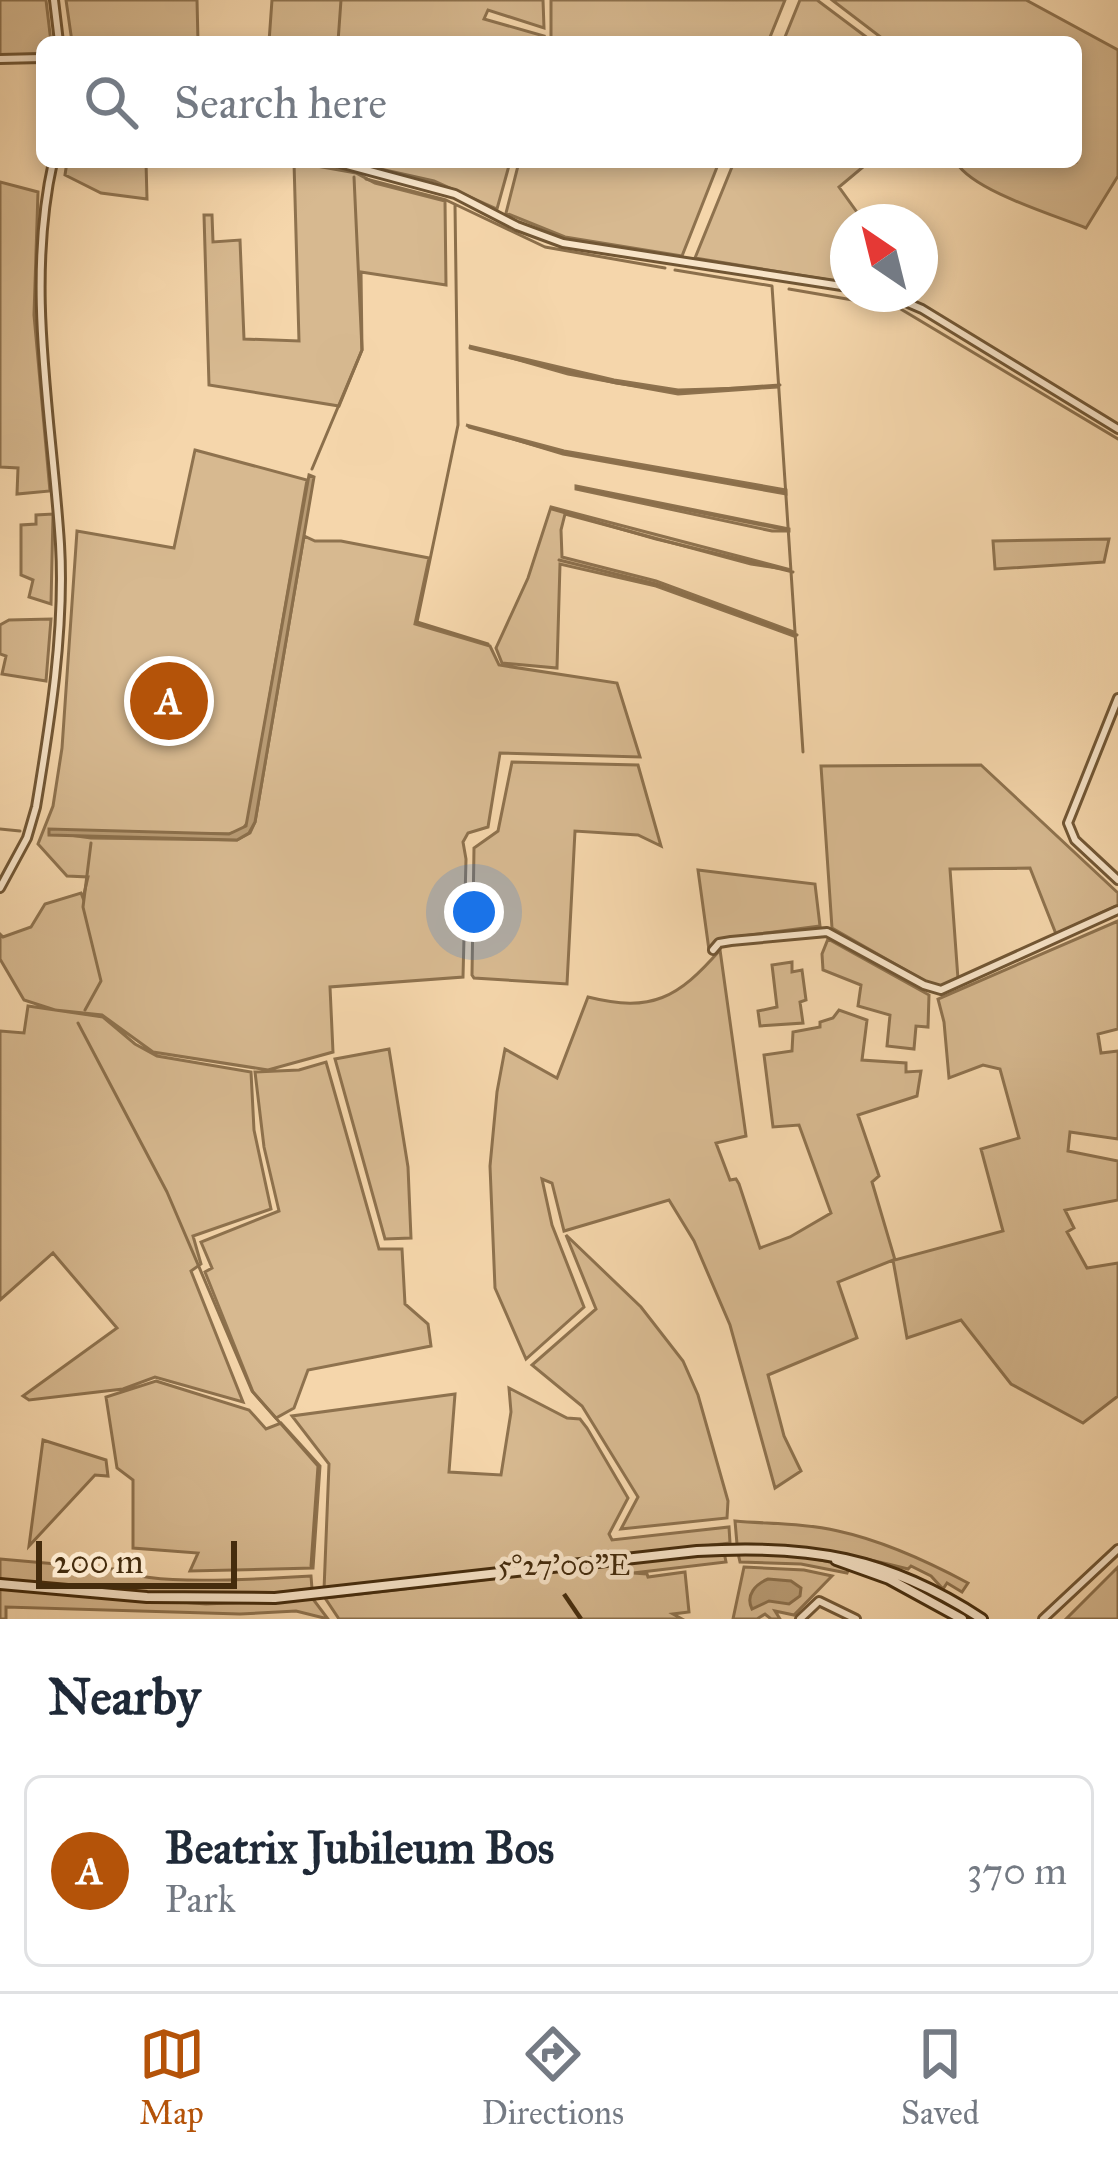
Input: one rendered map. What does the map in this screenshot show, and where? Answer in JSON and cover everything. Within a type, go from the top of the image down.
[{"type":"main road","points":[[0,1584],[147,1597],[275,1598],[698,1550],[800,1551],[847,1557],[908,1576],[982,1619]]},
{"type":"main road","points":[[800,1551],[871,1572],[962,1619]]},
{"type":"street","points":[[54,0],[58,36]]},
{"type":"street","points":[[0,59],[36,58]]},
{"type":"street","points":[[0,888],[27,838],[35,807],[59,614],[60,543],[41,289],[43,222],[52,168]]},
{"type":"street","points":[[358,168],[455,194],[563,243],[830,284]]},
{"type":"street","points":[[927,312],[1118,428]]},
{"type":"street","points":[[60,543],[70,543]]},
{"type":"street","points":[[50,696],[61,696]]},
{"type":"street","points":[[1118,698],[1068,823],[1075,840],[1118,880]]},
{"type":"street","points":[[713,950],[731,941],[826,932],[941,990],[1118,910]]},
{"type":"street","points":[[1043,1619],[1118,1550]]},
{"type":"street","points":[[800,1619],[819,1601],[855,1619]]},
{"type":"shaded area","points":[[0,0],[46,0],[50,36],[36,36],[36,54],[0,55]]},
{"type":"shaded area","points":[[66,0],[197,0],[198,36],[71,36]]},
{"type":"shaded area","points":[[272,0],[543,0],[544,28],[488,10],[484,19],[544,36],[269,36]]},
{"type":"shaded area","points":[[551,0],[785,0],[770,36],[551,36]]},
{"type":"shaded area","points":[[800,0],[817,0],[865,36],[785,36]]},
{"type":"shaded area","points":[[832,0],[1026,0],[1118,50],[1118,176],[1086,228],[996,192],[961,168],[1082,168],[1082,36],[879,36]]},
{"type":"shaded area","points":[[66,168],[146,168],[147,199],[101,193],[65,175]]},
{"type":"shaded area","points":[[294,168],[356,173],[375,183],[445,201],[446,285],[361,272],[362,350],[339,406],[209,385],[204,215],[212,215],[213,242],[240,240],[244,339],[299,341]]},
{"type":"shaded area","points":[[376,168],[508,168],[497,209],[434,181]]},
{"type":"shaded area","points":[[517,168],[717,168],[682,256],[565,237],[506,213]]},
{"type":"shaded area","points":[[732,168],[862,168],[839,187],[851,204],[830,204],[830,280],[695,258]]},
{"type":"shaded area","points":[[0,182],[38,192],[34,315],[50,491],[17,494],[18,468],[0,467]]},
{"type":"shaded area","points":[[469,346],[678,390],[778,387],[678,394],[568,374]]},
{"type":"shaded area","points":[[466,425],[564,451],[786,490],[786,494],[563,454]]},
{"type":"shaded area","points":[[195,450],[307,480],[248,822],[229,834],[48,832],[91,838],[237,840],[250,833],[304,536],[429,558],[415,624],[490,646],[499,665],[617,683],[640,757],[500,753],[488,827],[468,833],[463,842],[463,977],[330,987],[333,1052],[268,1070],[153,1052],[102,1015],[55,1010],[24,1000],[0,959],[0,934],[31,927],[45,904],[81,893],[83,898],[88,877],[67,876],[38,844],[53,806],[62,748],[77,531],[174,548]]},
{"type":"shaded area","points":[[309,475],[314,477],[255,822],[249,833],[237,840],[49,835],[49,829],[229,834],[246,826]]},
{"type":"shaded area","points":[[576,486],[789,529],[789,531],[772,531]]},
{"type":"shaded area","points":[[551,507],[791,570],[751,564],[565,514],[561,530],[562,557],[656,581],[794,632],[794,636],[656,586],[560,564],[557,668],[502,663],[496,648],[528,578]]},
{"type":"shaded area","points":[[53,514],[51,604],[29,597],[33,580],[21,575],[21,525],[36,524],[36,515]]},
{"type":"shaded area","points":[[1109,539],[1104,562],[995,569],[993,541]]},
{"type":"shaded area","points":[[51,619],[46,681],[2,674],[6,656],[0,654],[0,625],[9,620]]},
{"type":"shaded area","points":[[512,762],[638,765],[661,846],[638,835],[575,831],[567,984],[472,975],[474,848],[498,831]]},
{"type":"shaded area","points":[[981,765],[1118,893],[1118,905],[1056,934],[1030,868],[950,869],[958,979],[937,988],[832,928],[821,766]]},
{"type":"shaded area","points":[[698,870],[815,884],[820,926],[720,939],[709,950]]},
{"type":"shaded area","points":[[1118,921],[1118,1029],[1098,1034],[1101,1053],[1118,1051],[1118,1139],[1070,1132],[1068,1151],[1118,1161],[1118,1200],[1065,1210],[1074,1228],[1067,1232],[1087,1268],[1118,1263],[1118,1396],[1083,1423],[1011,1384],[961,1320],[907,1338],[893,1260],[838,1282],[857,1338],[768,1375],[784,1436],[801,1471],[775,1488],[730,1325],[694,1241],[669,1200],[564,1231],[552,1183],[542,1179],[552,1225],[584,1307],[526,1359],[495,1288],[490,1166],[505,1049],[557,1078],[588,997],[630,1003],[662,997],[691,980],[720,950],[746,1136],[716,1143],[730,1180],[739,1184],[760,1248],[831,1213],[799,1125],[773,1127],[764,1055],[792,1051],[793,1032],[820,1027],[820,1022],[839,1010],[867,1020],[862,1060],[906,1063],[906,1072],[921,1071],[917,1096],[858,1115],[879,1176],[872,1182],[895,1260],[1003,1231],[981,1149],[1019,1138],[1000,1069],[983,1065],[949,1078],[938,999]]},
{"type":"shaded area","points":[[828,939],[929,995],[928,1027],[916,1026],[914,1049],[887,1046],[890,1015],[858,1006],[861,985],[823,970]]},
{"type":"shaded area","points":[[792,962],[792,972],[802,970],[803,1023],[760,1026],[758,1011],[777,1007],[772,965]]},
{"type":"shaded area","points":[[28,1006],[103,1017],[157,1056],[251,1072],[254,1130],[271,1209],[193,1236],[201,1264],[191,1271],[243,1402],[155,1377],[123,1389],[29,1400],[23,1396],[117,1328],[53,1253],[0,1300],[0,1031],[24,1033]]},
{"type":"shaded area","points":[[389,1049],[408,1167],[411,1238],[385,1239],[335,1059]]},
{"type":"shaded area","points":[[326,1062],[379,1249],[402,1249],[405,1304],[428,1324],[431,1346],[308,1370],[294,1408],[276,1418],[253,1392],[205,1272],[212,1268],[201,1242],[279,1211],[264,1147],[255,1072],[299,1070]]},
{"type":"shaded area","points":[[566,1235],[641,1307],[683,1361],[698,1395],[728,1501],[727,1518],[621,1529],[638,1497],[582,1406],[532,1365],[596,1309]]},
{"type":"shaded area","points":[[156,1381],[249,1410],[266,1429],[281,1423],[320,1466],[313,1568],[190,1571],[198,1553],[133,1548],[133,1480],[117,1468],[106,1397]]},
{"type":"shaded area","points":[[509,1388],[567,1418],[580,1419],[587,1428],[628,1498],[609,1534],[612,1540],[729,1527],[730,1543],[324,1590],[329,1464],[292,1416],[455,1394],[449,1472],[501,1475],[511,1412]]},
{"type":"shaded area","points":[[43,1440],[106,1460],[108,1476],[95,1475],[29,1546]]},
{"type":"shaded area","points":[[735,1521],[812,1526],[855,1535],[905,1552],[968,1583],[962,1592],[947,1583],[943,1589],[911,1566],[802,1548],[737,1544]]},
{"type":"shaded area","points":[[724,1552],[726,1562],[633,1573],[648,1577],[685,1572],[689,1612],[673,1614],[682,1619],[339,1619],[325,1598]]},
{"type":"shaded area","points":[[738,1553],[796,1555],[850,1566],[847,1573],[801,1564],[740,1562]]},
{"type":"shaded area","points":[[0,1559],[183,1580],[311,1576],[312,1589],[154,1595],[0,1579]]},
{"type":"shaded area","points":[[744,1567],[832,1576],[794,1615],[775,1611],[780,1619],[765,1614],[757,1619],[733,1619]]},
{"type":"shaded area","points":[[1118,1567],[1118,1619],[1066,1619]]},
{"type":"shaded area","points":[[768,1579],[791,1581],[801,1588],[800,1596],[789,1604],[769,1601],[752,1609],[753,1591]]},
{"type":"shaded area","points":[[0,1588],[206,1604],[313,1599],[328,1619],[296,1611],[240,1614],[6,1607],[6,1619],[0,1619]]},
{"type":"waterway","points":[[338,36],[341,0]]},
{"type":"waterway","points":[[312,469],[362,350],[354,177]]},
{"type":"waterway","points":[[366,179],[446,200],[545,247],[665,268]]},
{"type":"waterway","points":[[455,205],[458,425],[417,622],[488,644]]},
{"type":"waterway","points":[[675,270],[772,286],[803,752]]},
{"type":"waterway","points":[[789,289],[899,308],[1118,439]]},
{"type":"waterway","points":[[470,348],[616,383],[678,392],[780,385]]},
{"type":"waterway","points":[[469,427],[563,453],[784,492]]},
{"type":"waterway","points":[[577,488],[787,530]]},
{"type":"waterway","points":[[552,509],[793,572]]},
{"type":"waterway","points":[[559,560],[656,584],[797,635]]},
{"type":"waterway","points":[[0,829],[20,831]]},
{"type":"waterway","points":[[85,1010],[101,981],[83,907],[91,843]]},
{"type":"waterway","points":[[78,1023],[167,1192],[252,1391],[318,1466],[311,1566]]},
{"type":"place","name":"Beatrix Jubileum Bos","points":[[169,701]]}]
